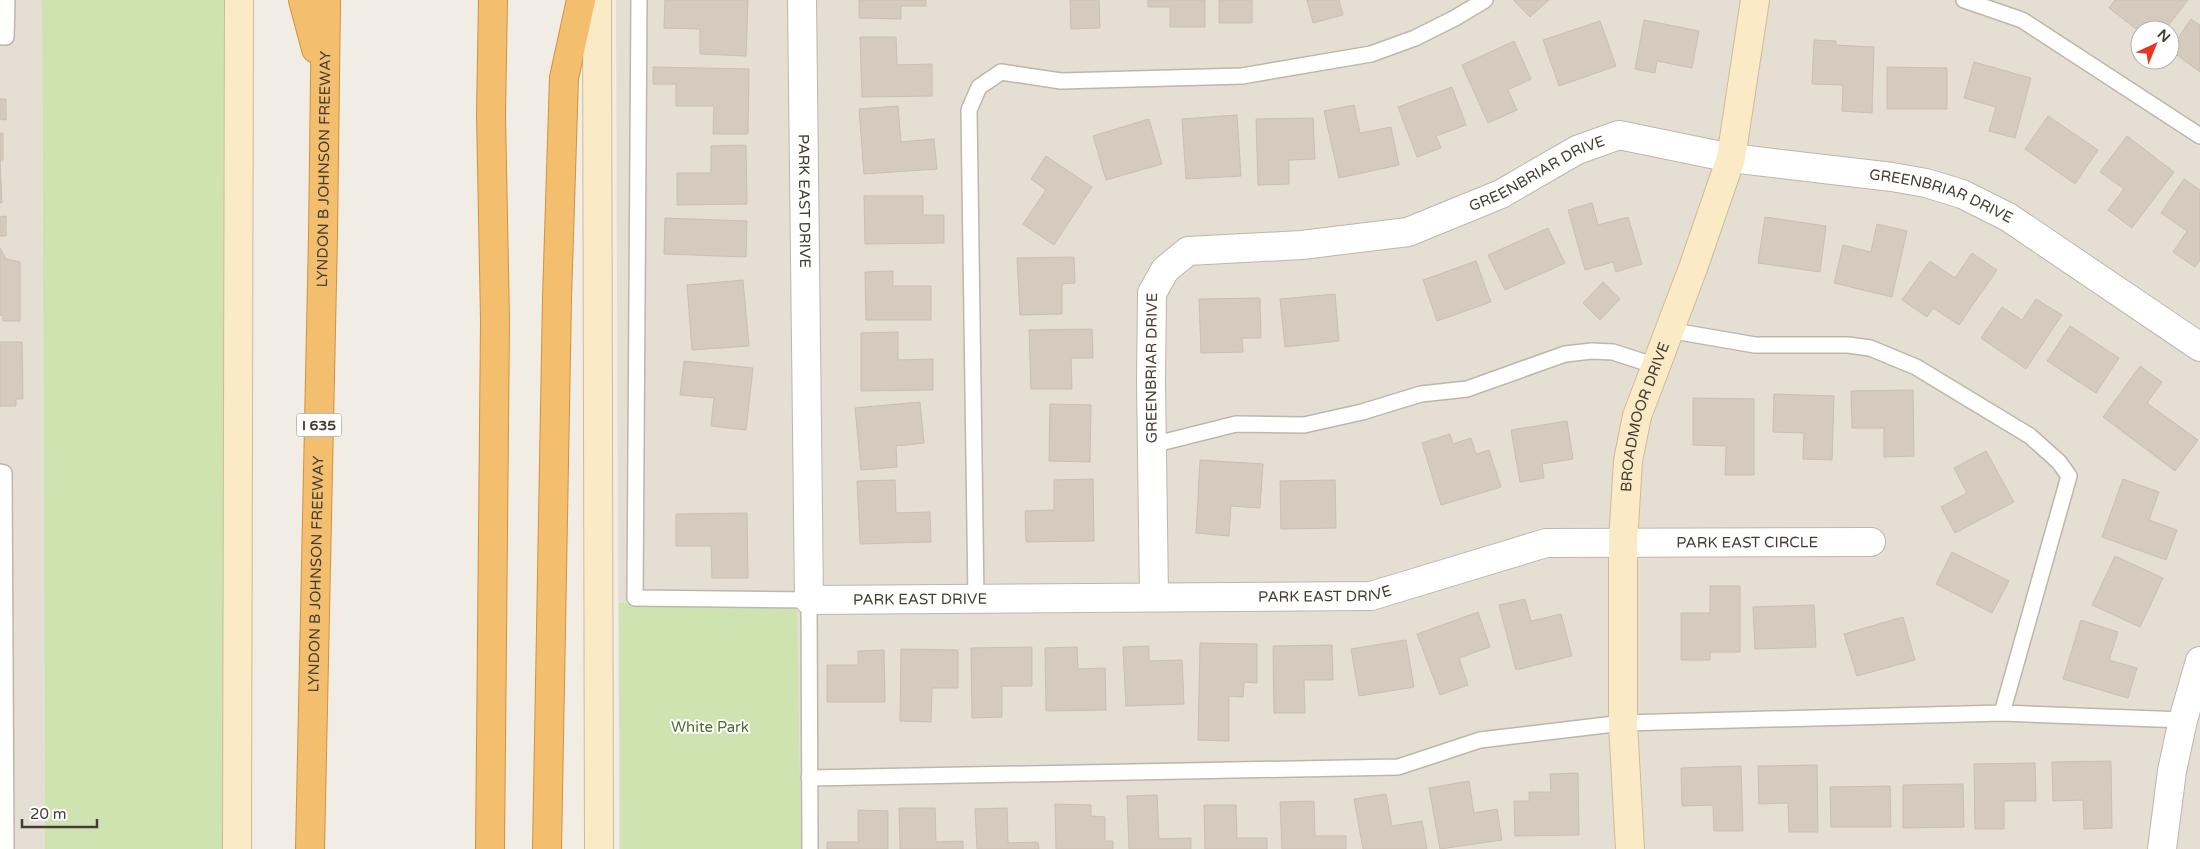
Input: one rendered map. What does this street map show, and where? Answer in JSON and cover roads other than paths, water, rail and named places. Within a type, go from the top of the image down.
[{"type":"highway","points":[[303,0],[325,82]]},
{"type":"highway","name":"LYNDON B JOHNSON FREEWAY","points":[[310,849],[323,245],[326,0]]},
{"type":"highway","points":[[490,849],[495,330],[491,114],[492,0]]},
{"type":"highway","points":[[547,849],[557,298],[564,78],[581,0]]},
{"type":"main road","points":[[237,849],[239,0]]},
{"type":"main road","points":[[597,0],[599,849]]},
{"type":"main road","name":"BROADMOOR DRIVE","points":[[1630,849],[1623,723],[1623,542],[1628,461],[1637,416],[1693,268],[1731,158],[1755,0]]},
{"type":"street","name":"PARK EAST DRIVE","points":[[802,0],[809,600],[1154,596],[1371,596],[1546,542],[1623,542]]},
{"type":"street","name":"GREENBRIAR DRIVE","points":[[1154,596],[1152,293],[1165,270],[1188,250],[1302,244],[1408,232],[1501,194],[1577,150],[1619,135],[1731,158],[1892,177],[1926,183],[1962,194],[2008,217],[2200,347]]},
{"type":"street","name":"PARK EAST CIRCLE","points":[[1623,542],[1871,542]]},
{"type":"street","points":[[2162,849],[2172,771],[2183,720],[2200,661]]},
{"type":"lane","points":[[0,37],[6,37],[7,0]]},
{"type":"lane","points":[[639,0],[635,598],[809,600],[810,849]]},
{"type":"lane","points":[[976,598],[970,110],[979,87],[1001,72],[1061,81],[1242,76],[1372,54],[1415,38],[1455,18],[1485,0]]},
{"type":"lane","points":[[1964,0],[2022,20],[2200,136]]},
{"type":"lane","points":[[1668,330],[1755,345],[1870,348],[1916,367],[2030,436],[2059,462],[2070,476],[2002,713]]},
{"type":"lane","points":[[1152,445],[1236,424],[1304,425],[1362,412],[1421,394],[1467,389],[1565,354],[1592,351],[1613,352],[1656,366]]},
{"type":"lane","points":[[0,472],[4,473],[3,709],[6,849]]},
{"type":"lane","points":[[809,778],[1398,767],[1480,740],[1623,723],[2002,713],[2183,720]]},
{"type":"park label","name":"White Park","points":[[710,727]]}]
